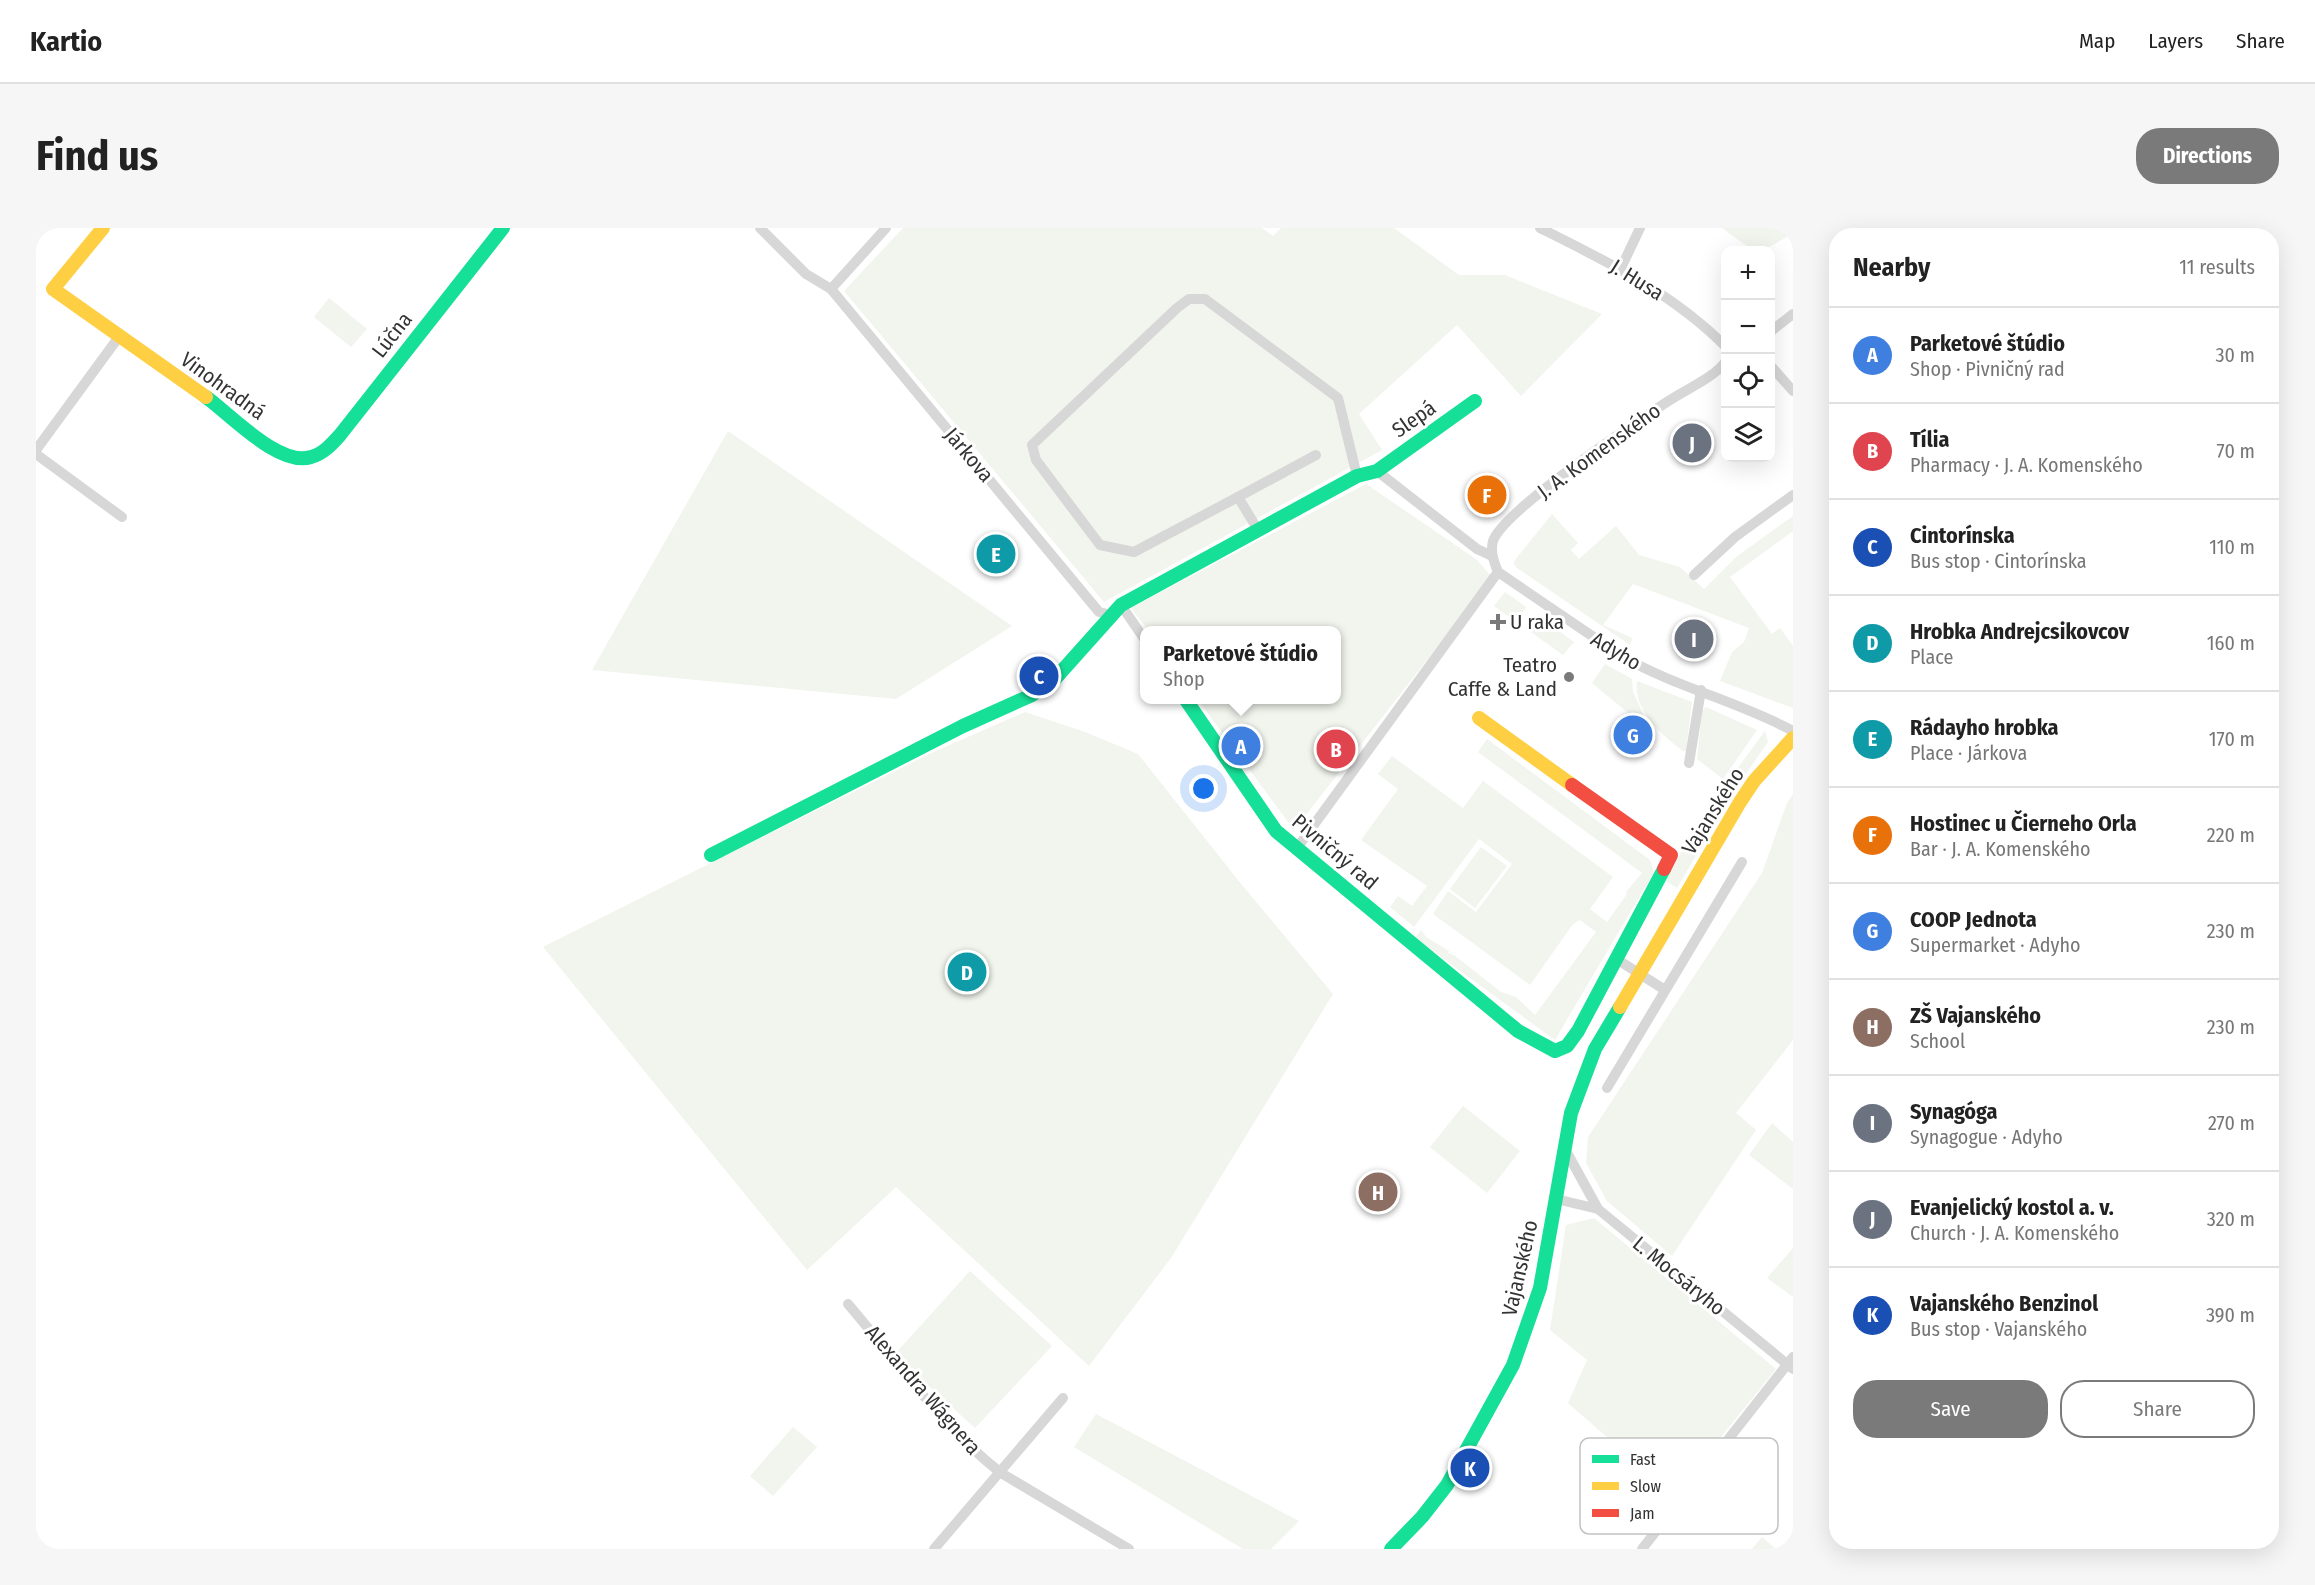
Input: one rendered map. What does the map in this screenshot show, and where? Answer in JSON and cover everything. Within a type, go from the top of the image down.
[{"type":"street","name":"Vinohradná","points":[[103,228],[53,289],[118,338],[212,401],[279,451],[292,458],[306,459]]},
{"type":"street","name":"Lúčna","points":[[306,459],[317,456],[340,435],[503,228]]},
{"type":"street","name":"Járkova","points":[[760,228],[806,274],[831,289],[1099,612],[1117,610]]},
{"type":"street","points":[[831,289],[886,228]]},
{"type":"street","name":"J. Husa","points":[[1540,228],[1621,268],[1692,314],[1721,342]]},
{"type":"street","points":[[1621,268],[1640,228]]},
{"type":"street","points":[[1316,455],[1134,552],[1100,546],[1036,460],[1032,445],[1177,308],[1189,299],[1205,299],[1338,398],[1357,476]]},
{"type":"street","points":[[1775,328],[1793,314]]},
{"type":"street","points":[[118,338],[36,452],[122,517]]},
{"type":"street","name":"J. A. Komenského","points":[[1492,556],[1493,542],[1516,511],[1638,420],[1706,377],[1721,364]]},
{"type":"street","points":[[1775,371],[1793,391]]},
{"type":"street","name":"Slepá","points":[[1377,471],[1475,402]]},
{"type":"street","points":[[711,855],[963,726],[1032,695],[1053,681],[1117,610],[1357,476],[1377,471],[1477,549],[1492,556],[1498,572],[1297,848]]},
{"type":"street","points":[[1694,575],[1735,537],[1793,495]]},
{"type":"street","points":[[1238,497],[1258,531]]},
{"type":"street","name":"Adyho","points":[[1498,572],[1630,661],[1767,717],[1793,731]]},
{"type":"street","points":[[1117,610],[1140,635]]},
{"type":"street","points":[[1689,763],[1701,690]]},
{"type":"street","name":"Pivničný rad","points":[[1189,704],[1276,831],[1407,939]]},
{"type":"street","name":"Vajanského","points":[[1407,939],[1518,1031],[1555,1051],[1566,1046],[1578,1031],[1618,960],[1671,855],[1479,718]]},
{"type":"street","name":"Vajanského","points":[[1394,1548],[1447,1485],[1513,1365],[1540,1288],[1571,1113],[1595,1050],[1740,802],[1754,781],[1793,738]]},
{"type":"street","points":[[1607,1088],[1742,862]]},
{"type":"street","points":[[1618,960],[1665,990]]},
{"type":"street","points":[[1565,1149],[1598,1209]]},
{"type":"street","name":"L. Mocsáryho","points":[[1556,1199],[1598,1209],[1791,1364]]},
{"type":"street","name":"Alexandra Wágnera","points":[[848,1304],[962,1438],[1001,1473],[1130,1549]]},
{"type":"street","points":[[1731,1438],[1791,1364]]},
{"type":"street","name":"Alexandra Wágnera","points":[[934,1549],[1063,1398]]},
{"type":"street","points":[[1642,1549],[1654,1534]]},
{"type":"shaded area","points":[[903,228],[1262,228],[1273,236],[1281,228],[1394,228],[1459,275],[1505,275],[1602,314],[1521,396],[1457,325],[1359,414],[1382,450],[1104,602],[844,291]]},
{"type":"shaded area","points":[[1722,228],[1791,228],[1793,233],[1771,246],[1748,246]]},
{"type":"shaded area","points":[[329,298],[367,329],[351,347],[314,317]]},
{"type":"shaded area","points":[[728,431],[1012,626],[896,699],[592,670]]},
{"type":"shaded area","points":[[1366,484],[1476,559],[1492,577],[1294,830],[1201,704],[1341,704],[1341,626],[1145,626],[1131,608]]},
{"type":"shaded area","points":[[1552,514],[1578,543],[1571,550],[1579,559],[1616,526],[1639,555],[1680,567],[1704,589],[1736,557],[1793,516],[1793,531],[1730,577],[1772,634],[1780,628],[1793,646],[1793,708],[1720,681],[1732,652],[1744,642],[1749,628],[1633,584],[1603,625],[1632,638],[1630,645],[1517,568],[1514,564],[1515,560]]},
{"type":"shaded area","points":[[1505,592],[1526,607],[1516,622],[1494,606]]},
{"type":"shaded area","points":[[1541,618],[1574,642],[1563,655],[1531,632]]},
{"type":"shaded area","points":[[1605,664],[1632,679],[1633,692],[1647,722],[1644,726],[1592,683]]},
{"type":"shaded area","points":[[1637,681],[1692,702],[1686,751],[1675,745],[1658,730],[1644,712],[1637,692]]},
{"type":"shaded area","points":[[1706,707],[1757,730],[1723,779],[1697,759],[1702,711]]},
{"type":"shaded area","points":[[1025,712],[1085,732],[1138,754],[1242,885],[1333,994],[1171,1258],[1089,1366],[896,1187],[807,1270],[543,947],[929,754]]},
{"type":"shaded area","points":[[1765,731],[1768,742],[1734,791],[1677,888],[1666,881],[1693,829]]},
{"type":"shaded area","points":[[1487,739],[1650,860],[1654,872],[1555,1040],[1415,938],[1421,930],[1426,937],[1449,951],[1448,953],[1454,955],[1501,992],[1516,997],[1535,1015],[1596,932],[1580,920],[1573,924],[1530,985],[1433,914],[1448,891],[1476,912],[1512,864],[1479,839],[1414,927],[1390,907],[1398,896],[1412,906],[1427,886],[1361,840],[1398,789],[1378,774],[1392,756],[1463,808],[1483,781],[1613,877],[1590,909],[1607,922],[1627,894],[1626,892],[1642,873],[1478,752]]},
{"type":"shaded area","points":[[1793,794],[1793,1040],[1736,1113],[1756,1130],[1672,1256],[1607,1201],[1586,1163],[1588,1137],[1762,873],[1787,803]]},
{"type":"shaded area","points":[[1481,847],[1507,866],[1475,908],[1450,889]]},
{"type":"shaded area","points":[[1463,1106],[1520,1151],[1487,1193],[1430,1147]]},
{"type":"shaded area","points":[[1772,1123],[1793,1142],[1793,1189],[1749,1155]]},
{"type":"shaded area","points":[[1594,1218],[1776,1369],[1720,1438],[1608,1438],[1568,1403],[1587,1360],[1550,1330],[1566,1225]]},
{"type":"shaded area","points":[[1793,1248],[1793,1297],[1767,1278]]},
{"type":"shaded area","points":[[970,1271],[1052,1346],[975,1428],[894,1355]]},
{"type":"shaded area","points":[[1096,1414],[1299,1521],[1271,1549],[1243,1549],[1074,1447]]},
{"type":"shaded area","points":[[793,1427],[817,1447],[773,1496],[750,1476]]},
{"type":"shaded area","points":[[1762,1537],[1776,1549],[1752,1549]]},
{"type":"traffic: fast","points":[[206,397],[270,447],[298,458],[319,454],[340,435],[503,228]]},
{"type":"traffic: fast","points":[[711,855],[963,726],[1032,695],[1053,681],[1121,605],[1357,476],[1377,471],[1475,401]]},
{"type":"traffic: fast","points":[[1189,704],[1276,831],[1518,1031],[1555,1051],[1567,1046],[1578,1031],[1664,869]]},
{"type":"traffic: fast","points":[[1391,1549],[1422,1517],[1447,1485],[1513,1365],[1540,1288],[1571,1113],[1595,1049],[1620,1007]]},
{"type":"traffic: slow","points":[[103,228],[53,289],[206,397]]},
{"type":"traffic: slow","points":[[1479,718],[1572,785]]},
{"type":"traffic: slow","points":[[1620,1007],[1740,802],[1754,781],[1793,738]]},
{"type":"traffic: jam","points":[[1572,785],[1671,855],[1664,869]]},
{"type":"place","name":"Evanjelický kostol a. v.","points":[[1692,443]]},
{"type":"place","name":"Hostinec u Čierneho Orla","points":[[1487,495]]},
{"type":"place","name":"Rádayho hrobka","points":[[996,554]]},
{"type":"place","name":"U raka","points":[[1498,622]]},
{"type":"place","name":"Synagóga","points":[[1694,639]]},
{"type":"place","name":"Cintorínska","points":[[1039,676]]},
{"type":"place","name":"Teatro Caffe & Land","points":[[1569,677]]},
{"type":"place","name":"COOP Jednota","points":[[1633,735]]},
{"type":"place","name":"Parketové štúdio","points":[[1241,746]]},
{"type":"place","name":"Tília","points":[[1336,749]]},
{"type":"place","name":"Hrobka Andrejcsikovcov","points":[[967,972]]},
{"type":"place","name":"ZŠ Vajanského","points":[[1378,1192]]},
{"type":"place","name":"Vajanského Benzinol","points":[[1470,1468]]}]
